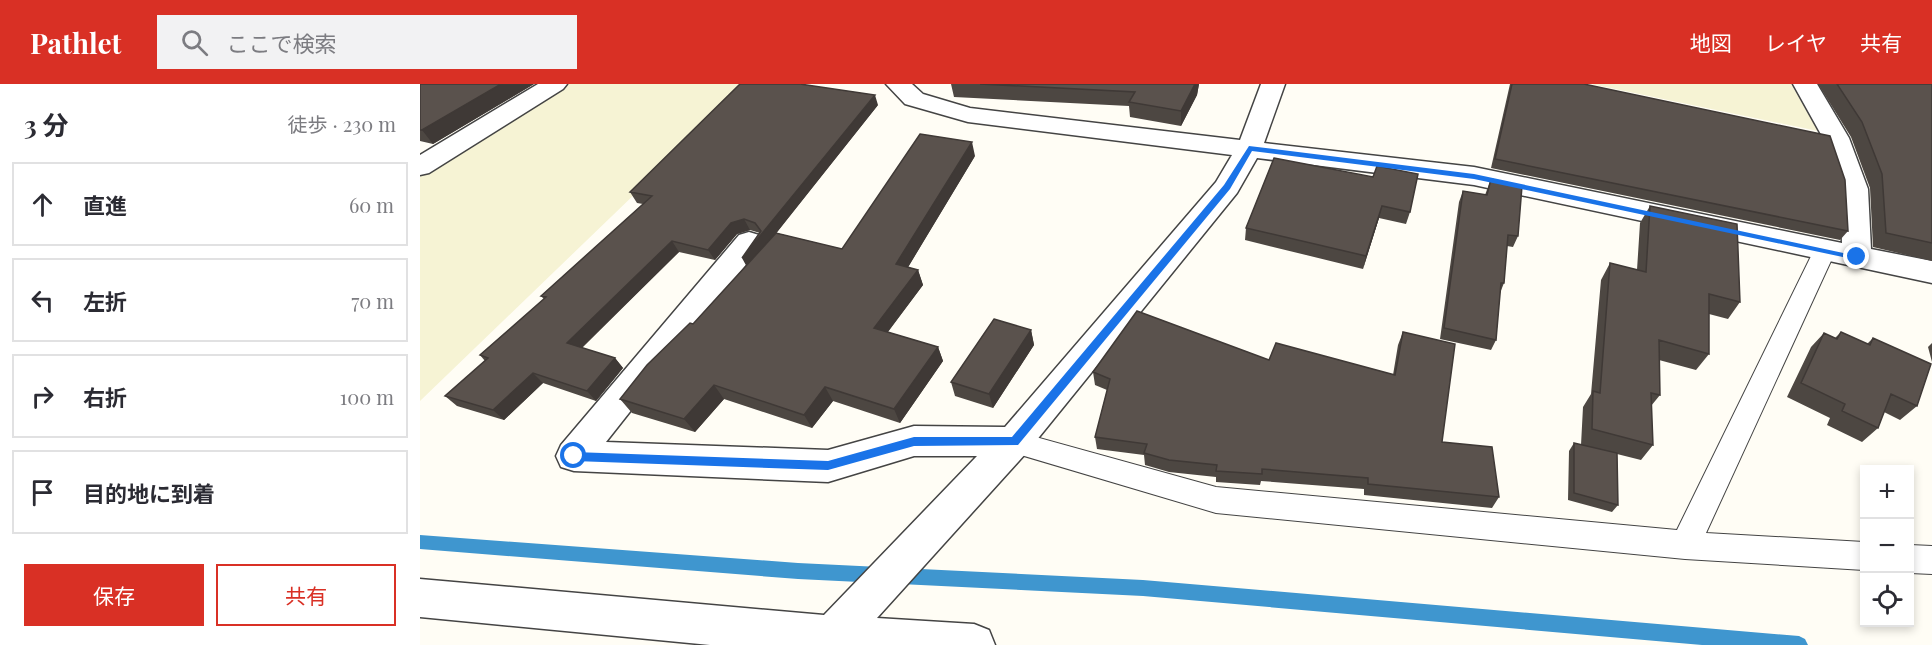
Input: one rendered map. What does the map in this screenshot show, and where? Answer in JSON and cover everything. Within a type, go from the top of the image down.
[{"type":"street","points":[[420,167],[555,84]]},
{"type":"street","points":[[898,84],[914,99],[968,115],[1474,176],[1932,272]]},
{"type":"street","points":[[827,640],[1014,442],[1227,187],[1249,148],[1273,84]]},
{"type":"street","points":[[1805,84],[1836,138],[1854,189],[1857,257]]},
{"type":"street","points":[[749,242],[574,456],[828,466],[914,441],[1014,442]]},
{"type":"street","points":[[420,598],[827,640],[974,645]]},
{"type":"lane","points":[[1685,545],[1825,250]]},
{"type":"lane","points":[[1014,442],[1216,500],[1685,545],[1860,556]]},
{"type":"lane","points":[[1914,559],[1932,560]]},
{"type":"shaded area","points":[[562,84],[749,84],[420,401],[420,177]]},
{"type":"shaded area","points":[[1591,84],[1791,84],[1818,131]]},
{"type":"building","points":[[421,84],[501,84],[420,130]]},
{"type":"building","points":[[740,84],[800,84],[875,95],[742,258],[761,231],[755,223],[744,219],[731,223],[708,250],[672,241],[567,343],[615,358],[587,391],[533,373],[493,410],[445,396],[488,358],[480,355],[546,297],[541,296],[652,196],[630,192]]},
{"type":"building","points":[[980,84],[1195,84],[1181,111],[1129,102],[1135,92]]},
{"type":"building","points":[[1512,84],[1584,84],[1830,136],[1845,180],[1848,231],[1495,159]]},
{"type":"building","points":[[1837,84],[1932,84],[1932,243],[1886,233],[1882,174],[1862,122]]},
{"type":"building","points":[[920,134],[972,142],[896,264],[918,270],[874,328],[938,347],[894,409],[825,387],[804,415],[714,385],[684,419],[620,399],[647,365],[690,323],[693,324],[776,233],[842,249]]},
{"type":"building","points":[[1274,158],[1373,177],[1377,166],[1418,174],[1410,212],[1382,206],[1366,256],[1246,228]]},
{"type":"building","points":[[1491,179],[1522,186],[1518,236],[1508,235],[1496,340],[1444,328],[1463,191],[1487,195]]},
{"type":"building","points":[[1650,206],[1737,224],[1740,302],[1709,294],[1709,354],[1659,340],[1660,395],[1651,393],[1653,445],[1592,429],[1593,391],[1600,393],[1610,263],[1646,272]]},
{"type":"building","points":[[1137,311],[1269,360],[1276,343],[1395,375],[1403,332],[1455,344],[1442,442],[1492,447],[1499,497],[1368,484],[1368,478],[1262,469],[1262,474],[1216,471],[1217,465],[1169,460],[1144,453],[1147,444],[1095,437],[1110,379],[1093,372]]},
{"type":"building","points":[[994,319],[1031,330],[989,394],[951,382]]},
{"type":"building","points":[[1841,332],[1870,345],[1873,338],[1931,364],[1917,406],[1891,394],[1878,428],[1842,411],[1845,404],[1801,383],[1824,333],[1837,339]]},
{"type":"building","points":[[1574,443],[1617,453],[1618,505],[1574,493]]},
{"type":"waterway","points":[[420,542],[798,571],[1143,588],[1799,645]]},
{"type":"route","points":[[574,456],[828,466],[914,441],[1014,442],[1227,187],[1249,148],[1474,176],[1857,257]]}]
